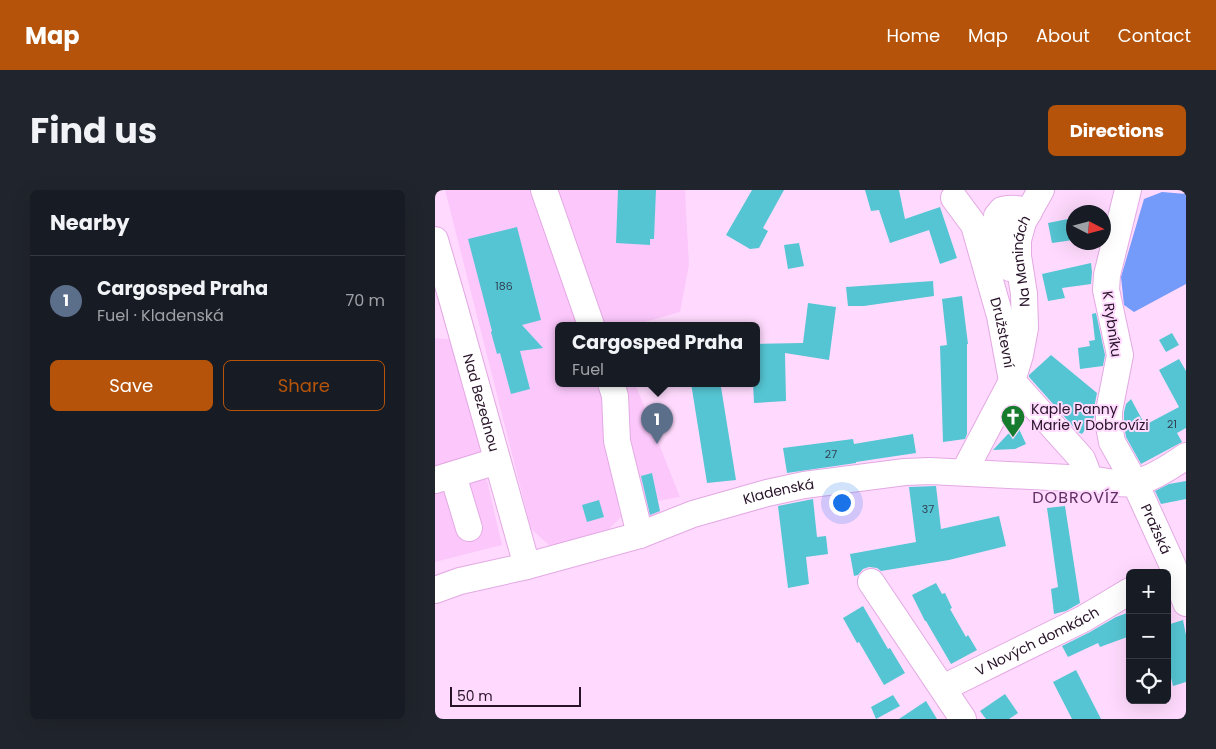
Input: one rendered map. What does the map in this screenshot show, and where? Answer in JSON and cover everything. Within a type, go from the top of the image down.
[{"type":"street","points":[[544,190],[590,322]]},
{"type":"street","name":"K Rybníku","points":[[1128,190],[1107,275],[1106,290],[1110,315],[1120,355],[1109,411],[1109,426],[1112,442],[1135,483]]},
{"type":"street","name":"Družstevní","points":[[954,198],[974,225],[1000,316],[1012,381],[1082,459],[1088,479]]},
{"type":"street","name":"Na Maninách","points":[[964,472],[1012,381],[1020,356],[1025,328],[1024,294],[1018,256],[1018,240],[1023,222],[1035,201]]},
{"type":"street","name":"Nad Bezednou","points":[[435,240],[444,305],[497,461],[527,566]]},
{"type":"street","points":[[612,387],[615,396],[617,442],[640,535]]},
{"type":"street","name":"Kladenská","points":[[435,590],[460,581],[527,566],[640,535],[693,514],[767,493],[804,485],[905,472],[964,472],[1135,483],[1156,475],[1182,454]]},
{"type":"street","points":[[469,528],[444,478],[497,461]]},
{"type":"street","name":"Pražská","points":[[1135,483],[1165,568],[1186,603]]},
{"type":"street","points":[[871,582],[963,719]]},
{"type":"street","name":"V Nových domkách","points":[[943,688],[1083,619],[1126,593]]},
{"type":"shaded area","points":[[445,190],[685,190],[689,265],[680,312],[645,322],[555,322],[555,387],[637,387],[680,497],[658,501],[661,514],[644,519],[640,502],[618,506],[621,517],[606,532],[550,546],[531,529]]},
{"type":"shaded area","points":[[435,338],[458,340],[474,424],[502,545],[435,562]]},
{"type":"water","points":[[1162,192],[1186,194],[1186,284],[1134,312],[1124,305],[1121,277],[1144,199]]},
{"type":"building","points":[[618,190],[656,190],[654,239],[650,239],[650,245],[616,243]]},
{"type":"building","points":[[752,190],[784,190],[763,228],[768,231],[759,248],[750,249],[726,235]]},
{"type":"building","points":[[865,190],[899,190],[905,219],[940,207],[957,258],[940,264],[929,230],[890,243],[879,210],[871,211]]},
{"type":"building","points":[[1066,219],[1066,241],[1052,243],[1048,223]]},
{"type":"building","points":[[517,227],[541,320],[522,325],[543,348],[520,351],[530,389],[511,394],[500,353],[497,354],[468,239]]},
{"type":"building","points":[[799,243],[804,266],[788,269],[784,245]]},
{"type":"building","points":[[1091,263],[1091,284],[1062,288],[1065,298],[1048,301],[1042,274]]},
{"type":"building","points":[[933,281],[934,296],[864,306],[848,306],[846,287]]},
{"type":"building","points":[[962,296],[968,344],[967,434],[965,439],[943,442],[940,346],[947,345],[942,299]]},
{"type":"building","points":[[808,303],[836,307],[829,360],[785,353],[786,401],[754,403],[753,387],[760,387],[760,344],[803,343]]},
{"type":"building","points":[[1096,313],[1105,355],[1103,366],[1080,369],[1078,348],[1090,346],[1089,341],[1095,340],[1092,314]]},
{"type":"building","points":[[1172,333],[1179,345],[1166,352],[1159,340]]},
{"type":"building","points":[[1051,355],[1097,393],[1094,417],[1082,434],[1078,432],[1029,377]]},
{"type":"building","points":[[1179,359],[1186,371],[1186,428],[1177,433],[1182,442],[1141,464],[1126,437],[1124,412],[1126,404],[1131,399],[1145,425],[1179,407],[1159,370]]},
{"type":"building","points":[[692,387],[721,387],[736,480],[707,483]]},
{"type":"building","name":"Kaple Panny Marie v Dobrovízi","points":[[1019,429],[1026,444],[1015,449],[993,450],[1008,434]]},
{"type":"building","points":[[913,434],[916,453],[787,473],[783,448],[853,439],[854,444]]},
{"type":"building","points":[[652,473],[660,511],[650,515],[641,476]]},
{"type":"building","points":[[1186,481],[1186,499],[1161,504],[1155,491],[1169,484]]},
{"type":"building","points":[[936,486],[941,529],[999,516],[1006,546],[949,560],[881,571],[877,568],[869,567],[854,576],[850,554],[916,542],[909,487]]},
{"type":"building","points":[[813,499],[817,537],[826,536],[828,554],[806,557],[809,584],[788,588],[778,506]]},
{"type":"building","points":[[599,500],[604,517],[587,522],[582,505]]},
{"type":"building","points":[[1065,506],[1080,603],[1066,611],[1054,614],[1051,589],[1058,587],[1047,508]]},
{"type":"building","points":[[936,583],[942,594],[945,593],[952,608],[950,609],[966,637],[968,635],[977,650],[951,664],[912,595]]},
{"type":"building","points":[[863,606],[888,649],[890,648],[905,673],[884,685],[843,618]]},
{"type":"building","points":[[1126,613],[1126,637],[1100,647],[1098,643],[1068,657],[1062,646]]},
{"type":"building","points":[[1183,620],[1186,635],[1186,682],[1173,686],[1171,678],[1171,624]]},
{"type":"building","points":[[1076,670],[1101,719],[1072,719],[1053,682]]},
{"type":"building","points":[[1005,694],[1018,713],[1009,719],[986,719],[980,711]]},
{"type":"building","points":[[893,695],[900,706],[876,719],[871,707]]},
{"type":"building","points":[[926,701],[937,719],[899,719]]},
{"type":"place","name":"Kaple Panny Marie v Dobrovízi","points":[[1013,438]]},
{"type":"place","name":"Cargosped Praha","points":[[657,444]]},
{"type":"district","name":"DOBROVÍZ","points":[[1076,497]]}]
